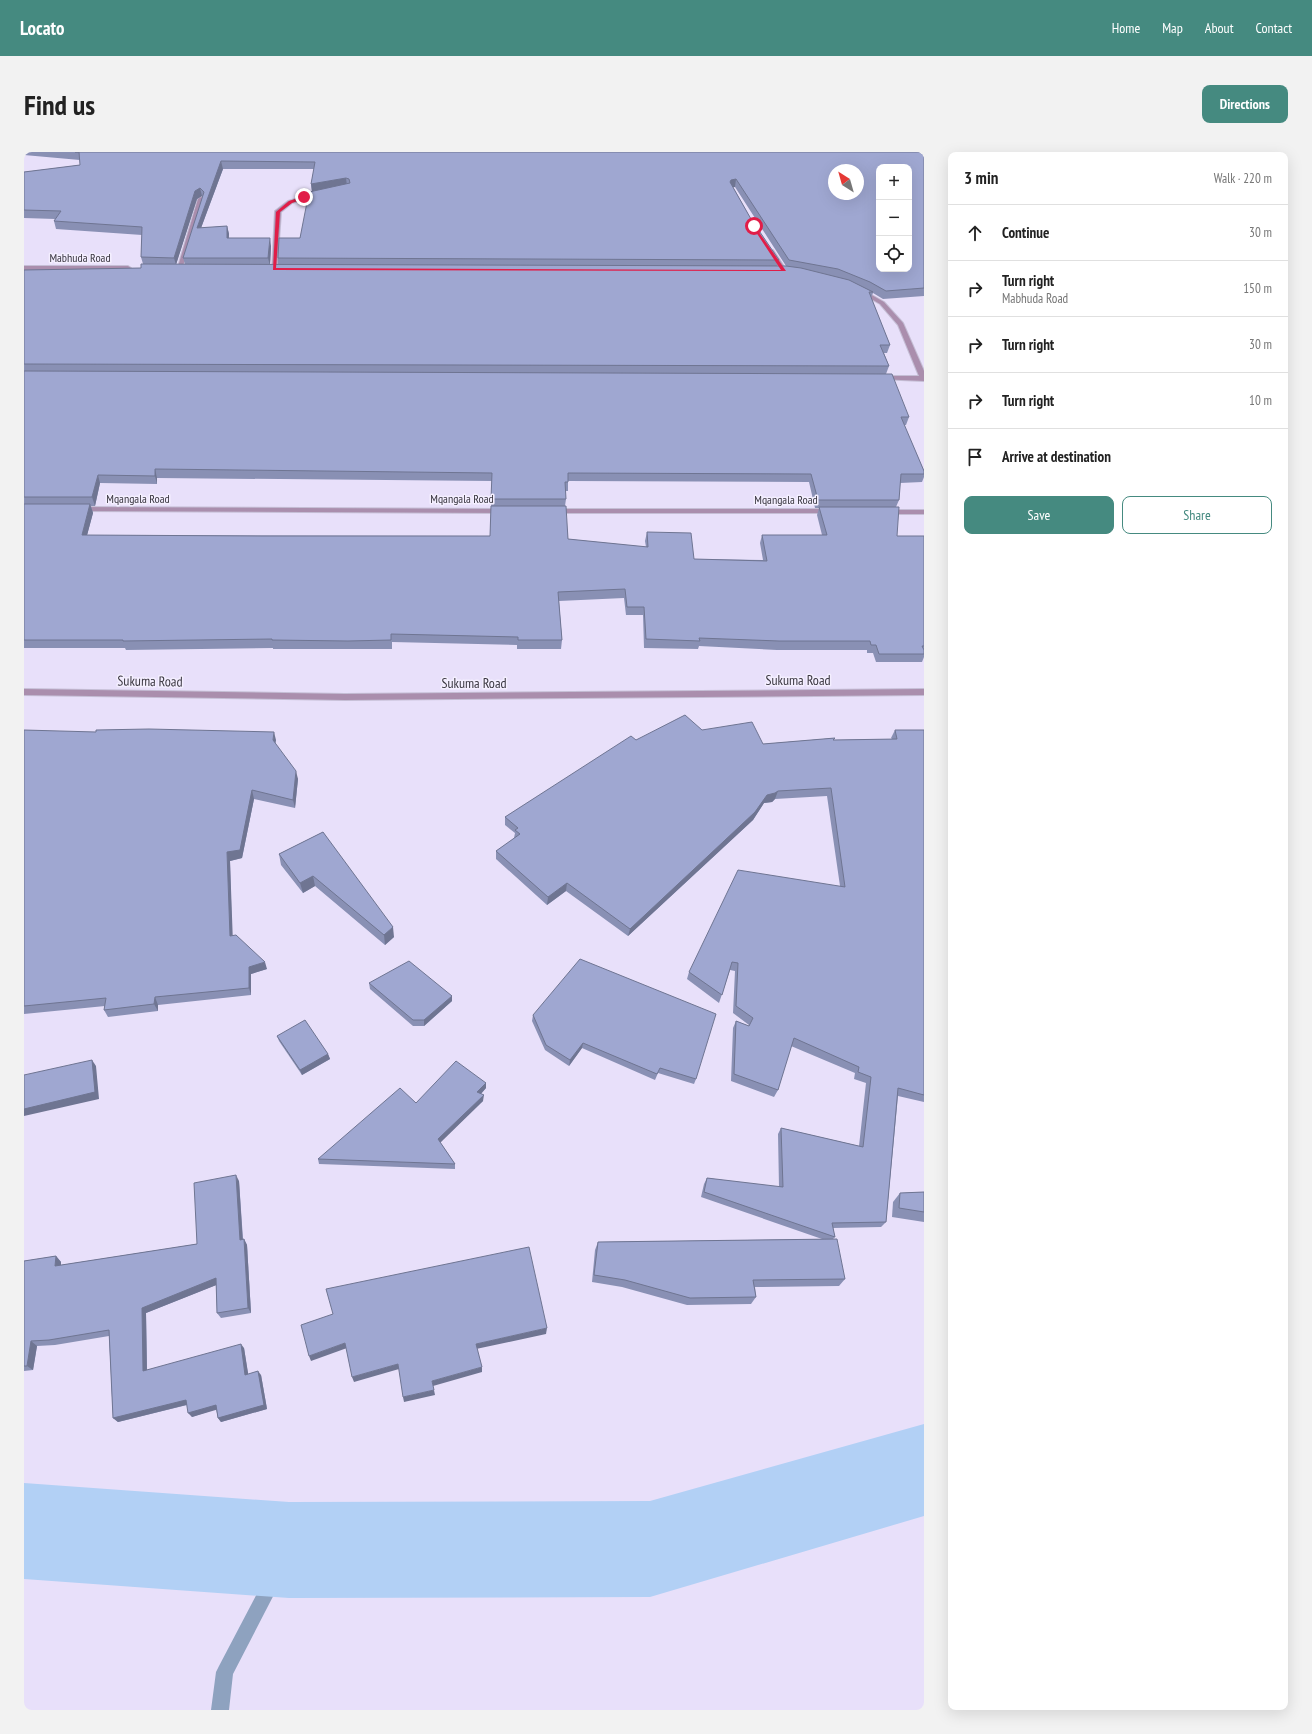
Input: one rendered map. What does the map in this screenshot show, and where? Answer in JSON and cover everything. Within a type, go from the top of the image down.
[{"type":"street","points":[[274,269],[278,212],[290,202],[326,193]]},
{"type":"street","points":[[179,269],[201,199]]},
{"type":"street","points":[[767,246],[787,271],[776,271]]},
{"type":"street","name":"Mabhuda Road","points":[[24,268],[133,268]]},
{"type":"street","points":[[172,269],[187,269]]},
{"type":"street","points":[[266,269],[282,269]]},
{"type":"street","points":[[856,288],[882,303],[901,324],[924,378],[876,378]]},
{"type":"street","name":"Mqangala Road","points":[[72,509],[510,510]]},
{"type":"street","name":"Mqangala Road","points":[[550,511],[836,511]]},
{"type":"street","points":[[876,512],[924,512]]},
{"type":"street","name":"Sukuma Road","points":[[24,692],[345,697],[924,692]]},
{"type":"building","points":[[79,152],[924,152],[924,288],[886,291],[870,282],[838,269],[789,260],[736,179],[731,180],[730,182],[751,219],[779,260],[278,258],[279,238],[300,238],[309,192],[350,183],[349,179],[346,178],[311,184],[315,162],[221,161],[197,228],[227,226],[227,238],[270,238],[268,258],[183,258],[204,192],[200,188],[195,191],[174,258],[141,257],[142,227],[54,221],[61,211],[24,210],[24,172],[80,165]]},
{"type":"building","points":[[141,264],[786,266],[801,268],[849,280],[873,292],[869,292],[890,345],[880,345],[889,366],[24,364],[24,270],[141,268]]},
{"type":"building","points":[[24,371],[892,374],[909,417],[901,417],[924,474],[901,474],[899,500],[818,500],[811,474],[568,473],[568,482],[565,482],[566,499],[491,499],[492,473],[155,469],[155,476],[98,475],[92,497],[24,497]]},
{"type":"building","points":[[24,504],[90,504],[82,535],[261,536],[490,536],[491,506],[566,506],[568,539],[648,547],[647,532],[691,533],[694,559],[767,561],[762,535],[827,535],[819,507],[899,507],[897,536],[924,536],[924,646],[922,646],[924,654],[879,654],[876,645],[871,645],[870,641],[779,641],[699,638],[700,641],[646,639],[644,607],[627,607],[625,589],[558,592],[562,640],[518,640],[518,637],[391,634],[391,640],[348,641],[272,639],[123,641],[24,640]]},
{"type":"building","points":[[685,715],[702,730],[752,722],[763,744],[835,738],[833,740],[897,739],[895,730],[924,730],[924,1095],[898,1088],[886,1222],[832,1223],[835,1237],[704,1192],[707,1178],[783,1187],[781,1128],[863,1147],[871,1077],[858,1072],[859,1067],[794,1038],[778,1090],[734,1074],[736,1021],[749,1026],[753,1018],[736,1006],[738,963],[732,962],[722,995],[689,972],[738,870],[845,887],[831,788],[778,791],[767,795],[755,812],[630,929],[567,883],[548,897],[496,851],[520,834],[515,830],[518,828],[505,817],[631,736],[636,740]]},
{"type":"building","points":[[149,729],[274,732],[273,740],[296,771],[293,800],[252,790],[240,850],[227,852],[230,936],[236,935],[265,962],[249,967],[249,988],[155,997],[154,1004],[104,1010],[106,998],[24,1006],[24,730],[96,732],[96,730]]},
{"type":"building","points":[[323,832],[393,927],[384,935],[313,876],[300,883],[279,854]]},
{"type":"building","points":[[580,959],[716,1014],[696,1079],[660,1068],[657,1074],[583,1043],[570,1060],[546,1045],[533,1015]]},
{"type":"building","points":[[409,961],[452,996],[424,1020],[413,1020],[369,983]]},
{"type":"building","points":[[305,1020],[328,1054],[300,1070],[277,1036]]},
{"type":"building","points":[[92,1060],[95,1092],[24,1109],[24,1075]]},
{"type":"building","points":[[456,1061],[486,1083],[477,1092],[484,1095],[438,1139],[455,1164],[318,1159],[400,1088],[416,1103]]},
{"type":"building","points":[[236,1175],[240,1240],[244,1239],[248,1308],[217,1313],[216,1278],[142,1308],[143,1371],[241,1344],[245,1375],[258,1371],[264,1405],[218,1418],[216,1405],[188,1413],[186,1400],[113,1418],[109,1330],[49,1340],[31,1341],[27,1366],[24,1366],[24,1261],[56,1256],[55,1266],[197,1244],[194,1183]]},
{"type":"building","points":[[924,1192],[924,1212],[899,1208],[900,1193]]},
{"type":"building","points":[[837,1239],[845,1279],[753,1280],[756,1297],[690,1298],[625,1280],[594,1275],[598,1242]]},
{"type":"building","points":[[529,1247],[547,1328],[476,1344],[482,1367],[432,1381],[434,1390],[403,1397],[398,1364],[352,1377],[345,1343],[309,1356],[301,1325],[333,1314],[326,1289]]},
{"type":"waterway","points":[[24,1531],[289,1550],[650,1549],[924,1470]]},
{"type":"waterway","points":[[220,1710],[225,1672],[289,1550]]},
{"type":"route","points":[[304,197],[290,202],[278,212],[274,269],[784,271],[754,226]]}]
